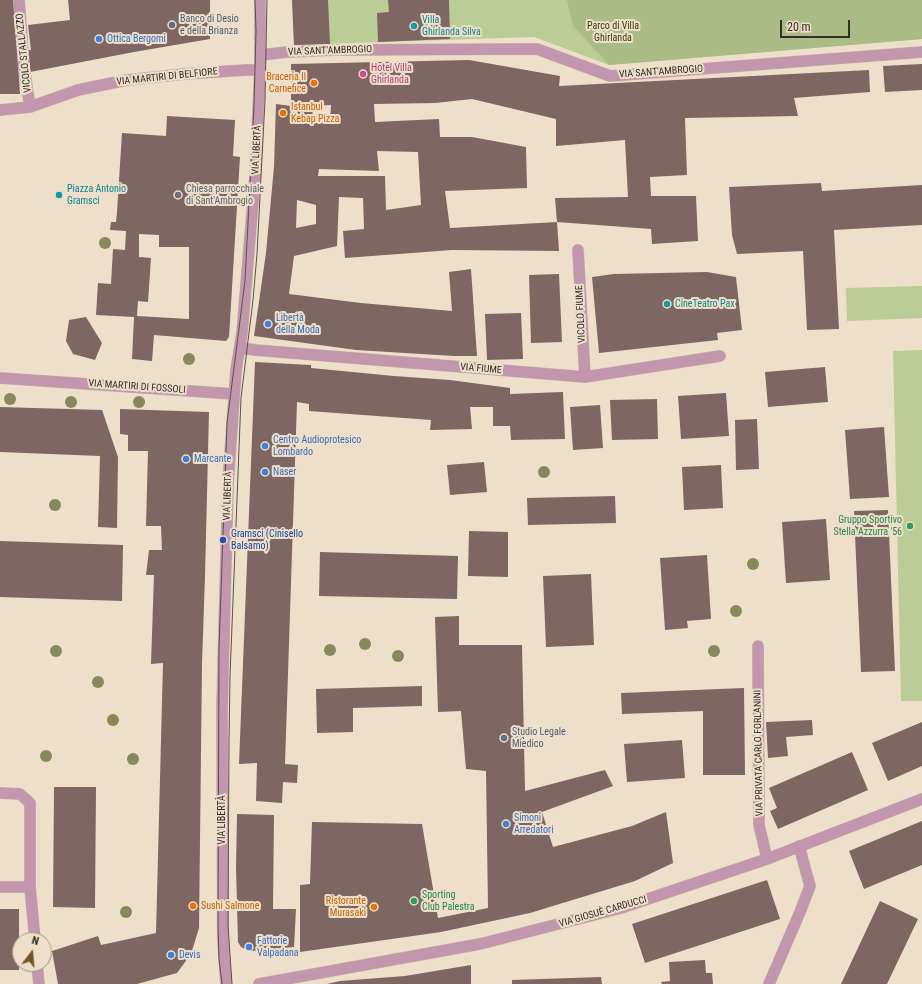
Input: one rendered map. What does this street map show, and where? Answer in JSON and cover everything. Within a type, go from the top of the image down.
[{"type":"street","name":"VICOLO STALLAZZO","points":[[19,0],[24,67],[30,107]]},
{"type":"street","name":"VIA LIBERTÀ","points":[[226,984],[223,938],[222,708],[228,483],[236,370],[240,348],[252,219],[260,70],[260,0]]},
{"type":"street","name":"VIA SANT'AMBROGIO","points":[[260,55],[287,52],[336,50],[537,49],[610,76],[922,52]]},
{"type":"street","name":"VIA MARTIRI DI BELFIORE","points":[[30,107],[78,90],[127,80],[200,73],[260,70]]},
{"type":"street","points":[[0,110],[30,107]]},
{"type":"street","name":"VICOLO FIUME","points":[[578,250],[585,377]]},
{"type":"street","name":"VIA FIUME","points":[[240,348],[585,377],[720,356]]},
{"type":"street","name":"VIA MARTIRI DI FOSSOLI","points":[[0,378],[234,394]]},
{"type":"street","name":"VIA PRIVATA CARLO FORLANINI","points":[[758,646],[759,824],[767,859]]},
{"type":"street","points":[[0,793],[20,794],[30,803],[30,887],[34,932]]},
{"type":"street","name":"VIA GIOSUÈ CARDUCCI","points":[[259,984],[502,940],[621,908],[767,859],[922,799]]},
{"type":"street","points":[[768,984],[810,886],[799,846]]},
{"type":"street","points":[[0,887],[30,887]]},
{"type":"street","points":[[38,972],[39,984]]},
{"type":"green space","name":"Parco di Villa Ghirlanda","points":[[292,0],[922,0],[922,39],[609,65],[534,37],[294,45]]},
{"type":"green space","name":"Parco di Villa Ghirlanda","points":[[567,0],[922,0],[922,39],[609,65],[573,26]]},
{"type":"green space","points":[[922,286],[922,318],[847,321],[846,288]]},
{"type":"green space","name":"Gruppo Sportivo Stella Azzurra '56","points":[[922,350],[922,701],[901,701],[893,351]]},
{"type":"building","points":[[0,0],[14,0],[20,94],[0,94]]},
{"type":"building","points":[[68,0],[210,0],[210,39],[30,72],[28,50],[31,50],[28,25],[70,20]]},
{"type":"building","points":[[292,0],[328,0],[330,44],[294,45]]},
{"type":"building","name":"Villa Ghirlanda Silva","points":[[388,0],[449,0],[450,39],[378,42],[377,13],[389,12]]},
{"type":"building","points":[[469,60],[560,76],[559,86],[869,70],[870,92],[794,98],[798,116],[685,118],[687,175],[650,177],[651,196],[696,196],[698,241],[652,244],[651,229],[557,222],[559,251],[452,250],[345,258],[343,231],[364,229],[363,198],[339,197],[337,246],[294,256],[289,294],[361,303],[452,311],[449,272],[471,269],[477,356],[454,356],[356,350],[254,336],[266,253],[274,167],[276,104],[291,106],[291,64]],"holes":[[[472,99],[556,119],[556,146],[625,140],[628,197],[555,198],[557,222],[450,228],[445,191],[527,188],[526,147],[472,137],[440,137],[439,119],[375,122],[374,104],[435,103]],[[331,105],[330,123],[312,123],[313,106]],[[377,151],[418,152],[421,205],[386,210],[385,176],[318,176],[319,169],[379,171]],[[297,200],[316,205],[316,224],[296,228]]]},
{"type":"building","points":[[922,64],[922,90],[885,92],[883,66]]},
{"type":"building","points":[[167,116],[235,120],[233,156],[240,157],[229,337],[226,341],[154,335],[152,361],[132,359],[134,317],[96,315],[98,283],[111,284],[113,249],[125,250],[126,231],[110,230],[111,222],[116,222],[122,133],[166,136]],"holes":[[[139,234],[159,235],[159,247],[189,247],[189,319],[137,316],[138,301],[148,302],[151,258],[139,257]]]},
{"type":"building","points":[[821,183],[822,191],[922,185],[922,225],[834,230],[839,329],[807,330],[803,251],[737,254],[732,235],[729,187]]},
{"type":"building","name":"CineTeatro Pax","points":[[707,272],[736,277],[742,330],[717,333],[718,340],[599,353],[592,277],[614,274]]},
{"type":"building","points":[[559,274],[562,342],[531,343],[529,275]]},
{"type":"building","points":[[521,313],[523,359],[487,360],[485,314]]},
{"type":"building","points":[[86,317],[102,343],[95,360],[73,354],[66,341],[69,320]]},
{"type":"building","points":[[255,362],[311,365],[311,368],[450,380],[510,388],[510,394],[563,392],[565,439],[511,440],[510,426],[493,426],[493,407],[470,407],[472,429],[430,430],[431,420],[309,411],[309,404],[297,402],[285,764],[298,765],[297,783],[283,782],[282,803],[256,801],[257,763],[239,764]]},
{"type":"building","points":[[825,367],[828,402],[768,407],[765,372]]},
{"type":"building","points":[[726,393],[729,436],[681,439],[678,396]]},
{"type":"building","points":[[657,399],[658,439],[612,440],[610,400]]},
{"type":"building","points":[[600,405],[603,448],[573,450],[570,407]]},
{"type":"building","points":[[0,407],[102,410],[118,457],[117,528],[98,527],[100,456],[0,452]]},
{"type":"building","points":[[120,409],[209,412],[202,664],[199,928],[191,954],[177,973],[137,984],[58,984],[52,951],[98,936],[101,945],[156,933],[163,663],[151,664],[154,575],[146,575],[149,550],[162,550],[161,526],[146,526],[148,451],[128,451],[128,435],[120,434]]},
{"type":"building","points":[[757,419],[759,469],[736,470],[735,420]]},
{"type":"building","points":[[884,427],[889,497],[850,499],[845,430]]},
{"type":"building","points":[[484,462],[487,492],[450,495],[447,465]]},
{"type":"building","points":[[721,465],[723,508],[684,510],[682,467]]},
{"type":"building","points":[[615,496],[616,523],[528,525],[527,498]]},
{"type":"building","points":[[888,510],[895,671],[861,672],[854,511]]},
{"type":"building","points":[[826,519],[830,580],[786,583],[782,522]]},
{"type":"building","points":[[469,531],[508,532],[508,577],[468,576]]},
{"type":"building","points":[[0,541],[123,545],[122,601],[0,597]]},
{"type":"building","points":[[320,552],[458,556],[457,599],[319,596]]},
{"type":"building","points":[[707,555],[711,619],[687,621],[688,628],[665,630],[660,558]]},
{"type":"building","points":[[591,574],[594,645],[546,647],[543,576]]},
{"type":"building","points":[[459,616],[459,645],[522,645],[525,791],[605,770],[613,786],[542,812],[553,847],[632,826],[666,812],[673,863],[635,881],[530,913],[441,932],[300,952],[300,885],[310,884],[312,822],[422,824],[438,918],[488,908],[486,771],[466,769],[461,711],[438,712],[435,617]]},
{"type":"building","points":[[422,686],[422,706],[353,708],[353,732],[317,733],[316,689]]},
{"type":"building","points":[[744,688],[745,775],[703,775],[703,711],[622,714],[621,693]]},
{"type":"building","points":[[812,720],[813,735],[786,737],[788,756],[768,758],[766,722]]},
{"type":"building","points":[[922,722],[922,766],[888,781],[872,743]]},
{"type":"building","points":[[682,740],[685,778],[627,782],[624,744]]},
{"type":"building","points":[[852,752],[868,790],[778,829],[770,811],[777,808],[769,788]]},
{"type":"building","points":[[54,787],[96,787],[95,908],[53,907]]},
{"type":"building","points":[[237,814],[274,815],[273,909],[296,909],[294,947],[250,951],[241,947],[238,942],[236,868]]},
{"type":"building","points":[[922,821],[922,865],[864,889],[849,851]]},
{"type":"building","points":[[767,880],[780,919],[645,963],[632,924]]},
{"type":"building","points":[[880,901],[918,919],[887,984],[841,984]]},
{"type":"building","points":[[0,909],[19,909],[19,932],[12,932],[12,970],[0,970]]},
{"type":"building","points":[[705,960],[706,973],[712,973],[713,984],[662,984],[661,982],[670,981],[669,962]]},
{"type":"building","points":[[471,965],[471,984],[327,984],[340,981],[405,976]]},
{"type":"building","points":[[601,977],[602,984],[512,984],[512,980]]},
{"type":"tram line","points":[[222,984],[219,959],[218,926],[219,648],[227,423],[245,281],[254,106],[256,31],[255,0]]},
{"type":"tram line","points":[[232,984],[228,925],[230,676],[241,398],[257,254],[265,100],[267,0]]},
{"type":"place","name":"Banco di Desio e della Brianza","points":[[172,25]]},
{"type":"place","name":"Villa Ghirlanda Silva","points":[[414,26]]},
{"type":"place","name":"Ottica Bergomi","points":[[99,39]]},
{"type":"place","name":"Hotel Villa Ghirlanda","points":[[363,74]]},
{"type":"place","name":"Braceria Il Carnefice","points":[[314,83]]},
{"type":"place","name":"Istanbul Kebap Pizza","points":[[283,113]]},
{"type":"place","name":"Piazza Antonio Gramsci","points":[[59,195]]},
{"type":"place","name":"Chiesa parrocchiale di Sant'Ambrogio","points":[[178,195]]},
{"type":"place","name":"CineTeatro Pax","points":[[667,304]]},
{"type":"place","name":"Libertà della Moda","points":[[268,324]]},
{"type":"place","name":"Centro Audioprotesico Lombardo","points":[[265,446]]},
{"type":"place","name":"Marcante","points":[[186,459]]},
{"type":"place","name":"Naser","points":[[265,472]]},
{"type":"place","name":"Gruppo Sportivo Stella Azzurra '56","points":[[910,526]]},
{"type":"place","name":"Gramsci (Cinisello Balsamo)","points":[[223,540]]},
{"type":"place","name":"Studio Legale Miedico","points":[[504,738]]},
{"type":"place","name":"Simoni Arredatori","points":[[506,824]]},
{"type":"place","name":"Sporting Club Palestra","points":[[414,901]]},
{"type":"place","name":"Sushi Salmone","points":[[193,906]]},
{"type":"place","name":"Ristorante Murasaki","points":[[374,907]]},
{"type":"place","name":"Fattorie Valpadana","points":[[249,947]]},
{"type":"place","name":"Devis","points":[[171,955]]}]
